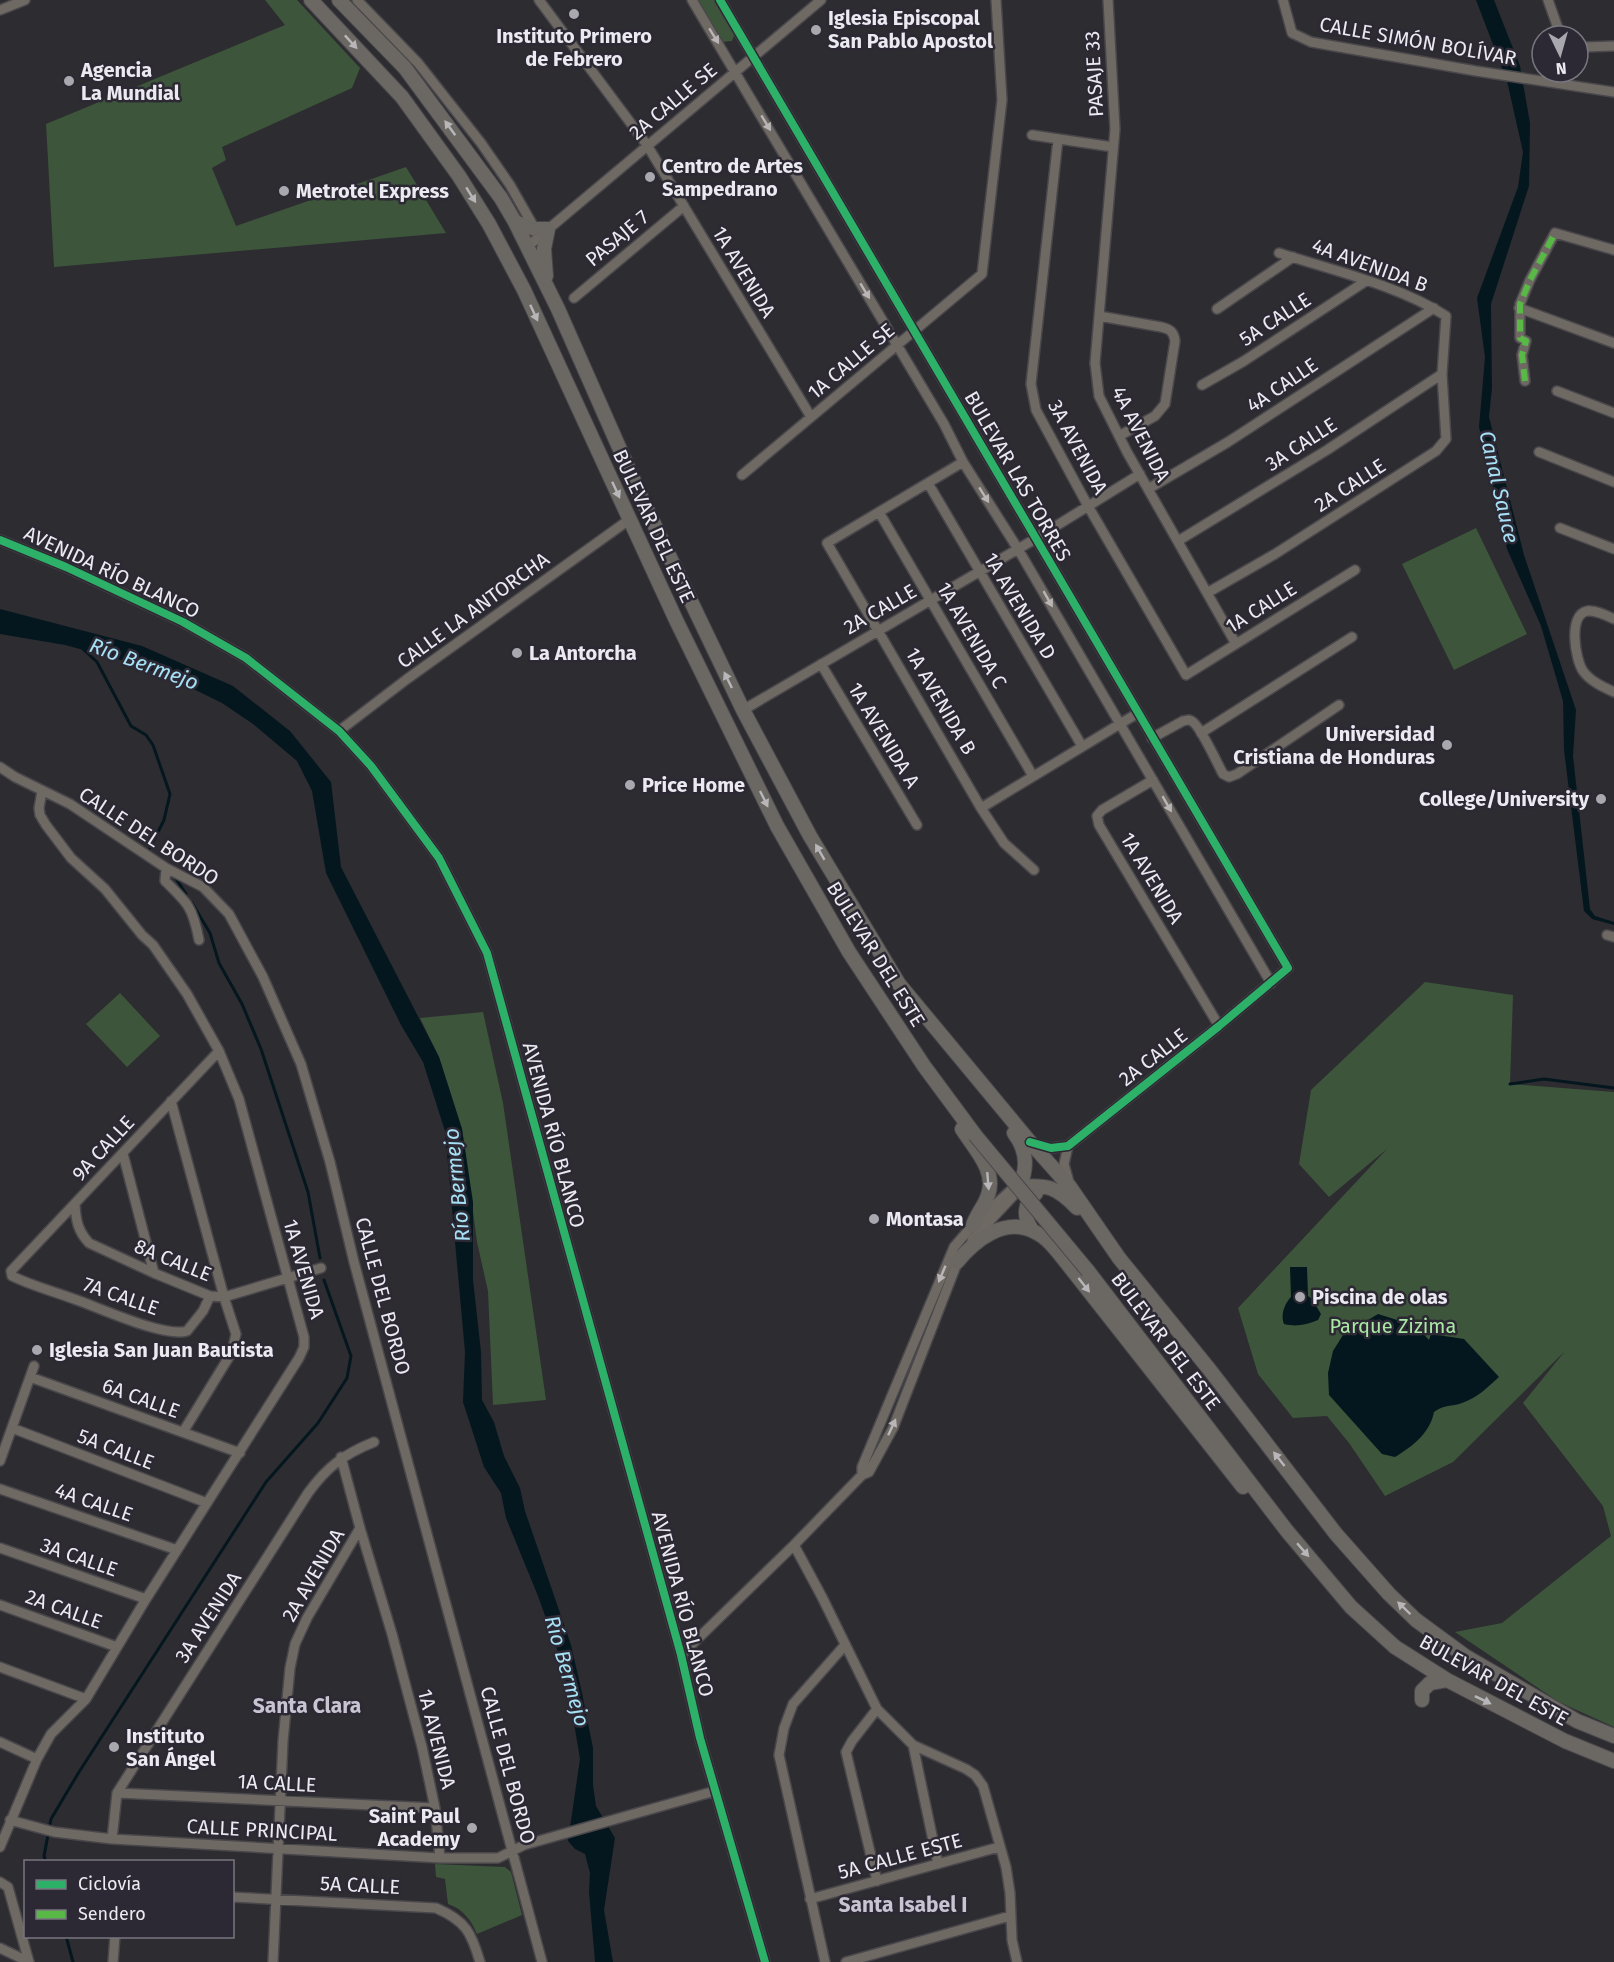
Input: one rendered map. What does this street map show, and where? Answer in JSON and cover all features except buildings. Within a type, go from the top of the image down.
[{"type":"highway","name":"BULEVAR DEL ESTE","points":[[311,0],[402,97],[459,176],[483,214],[524,290],[676,620],[777,826],[849,952],[924,1066],[975,1135],[1088,1271],[1287,1531],[1351,1608],[1395,1647],[1446,1680],[1565,1741],[1614,1761]]},
{"type":"highway","name":"BULEVAR DEL ESTE","points":[[339,0],[405,68],[501,198],[515,222],[547,287],[641,498],[743,710],[832,873],[899,984],[1070,1187],[1119,1258],[1209,1369],[1336,1534],[1402,1607],[1465,1656],[1577,1721],[1614,1736]]},
{"type":"highway","points":[[515,222],[542,229],[547,287]]},
{"type":"highway","points":[[777,826],[798,876],[853,970],[909,1056],[956,1119],[984,1163],[989,1176],[989,1191],[973,1225]]},
{"type":"highway","points":[[916,1005],[941,1043],[1020,1140],[1026,1167],[1019,1187],[1034,1185],[1052,1188],[1075,1206],[1119,1258]]},
{"type":"highway","points":[[1032,1230],[1026,1215],[1028,1202],[1039,1191],[1052,1188]]},
{"type":"highway","points":[[957,1262],[970,1247],[991,1233],[1020,1227],[1032,1230],[1047,1240],[1234,1477],[1287,1531]]},
{"type":"highway","points":[[1422,1700],[1422,1691],[1430,1683],[1446,1680]]},
{"type":"street","points":[[0,10],[25,0]]},
{"type":"street","points":[[357,0],[418,63],[481,143],[542,229]]},
{"type":"street","name":"1A AVENIDA","points":[[539,0],[648,145],[810,417]]},
{"type":"street","name":"BULEVAR LAS TORRES","points":[[692,0],[944,424],[963,462],[1018,549],[1271,983]]},
{"type":"street","name":"BULEVAR LAS TORRES","points":[[720,0],[1288,968]]},
{"type":"street","name":"2A CALLE SE","points":[[527,247],[542,229],[648,145],[821,0]]},
{"type":"street","name":"1A CALLE SE","points":[[742,475],[982,274],[1002,100],[996,0]]},
{"type":"street","name":"PASAJE 33","points":[[1108,0],[1115,129],[1113,147]]},
{"type":"street","name":"CALLE SIMÓN BOLÍVAR","points":[[1283,0],[1292,33],[1301,38],[1485,72],[1614,92]]},
{"type":"street","points":[[1548,0],[1557,24]]},
{"type":"street","points":[[1590,47],[1614,46]]},
{"type":"street","points":[[1032,135],[1113,147]]},
{"type":"street","name":"3A AVENIDA","points":[[1058,139],[1031,384],[1036,410],[1088,506],[1186,675]]},
{"type":"street","name":"4A AVENIDA","points":[[1113,147],[1095,363],[1099,396],[1148,489],[1236,644]]},
{"type":"street","name":"PASAJE 7","points":[[574,298],[684,206]]},
{"type":"street","points":[[1525,381],[1522,355],[1526,341],[1520,338],[1519,308],[1530,280],[1555,233],[1614,250]]},
{"type":"street","name":"4A AVENIDA B","points":[[1279,253],[1320,264],[1406,296],[1446,316],[1442,374]]},
{"type":"street","points":[[1217,309],[1293,257]]},
{"type":"street","name":"5A CALLE","points":[[1202,385],[1244,361],[1366,281]]},
{"type":"street","name":"4A CALLE","points":[[1148,489],[1228,442],[1434,308]]},
{"type":"street","points":[[1519,308],[1614,343]]},
{"type":"street","points":[[1099,316],[1161,327],[1169,329],[1174,334],[1175,341],[1165,404],[1155,416],[1119,435]]},
{"type":"street","name":"2A CALLE","points":[[1207,593],[1275,554],[1436,451],[1446,440],[1442,374]]},
{"type":"street","name":"3A CALLE","points":[[1178,541],[1255,496],[1442,374]]},
{"type":"street","points":[[1557,391],[1614,413]]},
{"type":"street","points":[[1539,452],[1614,482]]},
{"type":"street","points":[[879,512],[963,462]]},
{"type":"street","name":"2A CALLE","points":[[743,710],[1035,539],[1140,474]]},
{"type":"street","name":"1A AVENIDA D","points":[[928,483],[978,572],[1082,746]]},
{"type":"street","name":"1A AVENIDA B","points":[[879,512],[827,543],[981,808],[1004,843],[1034,870]]},
{"type":"street","name":"1A AVENIDA C","points":[[879,512],[1033,776]]},
{"type":"street","name":"CALLE LA ANTORCHA","points":[[339,731],[407,679],[630,519]]},
{"type":"street","points":[[1560,528],[1614,549]]},
{"type":"street","name":"AVENIDA RÍO BLANCO","points":[[0,540],[66,567],[183,622],[246,658],[339,731],[371,766],[439,858],[487,953],[681,1655],[715,1791],[765,1962]]},
{"type":"street","name":"1A CALLE","points":[[1186,675],[1355,570]]},
{"type":"street","points":[[1614,618],[1594,611],[1581,613],[1575,627],[1580,665],[1593,680],[1614,692]]},
{"type":"street","points":[[1201,733],[1352,637]]},
{"type":"street","name":"1A AVENIDA A","points":[[821,664],[917,825]]},
{"type":"street","points":[[1152,738],[1183,721],[1194,722],[1223,774],[1229,777],[1237,774],[1339,705]]},
{"type":"street","points":[[981,808],[1138,713]]},
{"type":"street","name":"CALLE DEL BORDO","points":[[0,767],[70,804],[166,868],[203,887],[230,914],[263,977],[302,1064],[330,1162],[357,1274],[542,1962]]},
{"type":"street","name":"1A AVENIDA","points":[[1153,780],[1102,810],[1097,816],[1099,825],[1219,1026]]},
{"type":"street","name":"1A AVENIDA","points":[[0,1847],[37,1759],[51,1734],[86,1699],[304,1347],[304,1337],[239,1099],[219,1051],[187,994],[153,945],[142,935],[105,889],[71,858],[46,825],[39,808],[42,791]]},
{"type":"street","points":[[166,868],[165,881],[183,899],[195,916],[199,940]]},
{"type":"street","name":"2A CALLE","points":[[1068,1146],[1288,968]]},
{"type":"street","name":"9A CALLE","points":[[13,1268],[219,1051]]},
{"type":"street","points":[[171,1101],[236,1334],[236,1343],[232,1352],[183,1432]]},
{"type":"street","points":[[1030,1142],[1051,1148],[1068,1146],[1065,1164],[1070,1187]]},
{"type":"street","points":[[123,1154],[154,1273]]},
{"type":"street","points":[[681,1655],[862,1475],[869,1472],[893,1428],[962,1251],[1019,1187]]},
{"type":"street","points":[[862,1475],[862,1467],[954,1247],[973,1225],[1012,1190],[1019,1187]]},
{"type":"street","name":"8A CALLE","points":[[75,1205],[76,1222],[81,1235],[89,1243],[210,1296],[224,1297],[321,1268]]},
{"type":"street","name":"7A CALLE","points":[[13,1268],[12,1276],[32,1286],[173,1332],[186,1331],[203,1311],[210,1296]]},
{"type":"street","points":[[0,1461],[34,1366]]},
{"type":"street","name":"6A CALLE","points":[[30,1377],[240,1453]]},
{"type":"street","name":"5A CALLE","points":[[12,1428],[207,1503]]},
{"type":"street","name":"3A AVENIDA","points":[[112,1839],[117,1793],[308,1493],[318,1479],[341,1457],[374,1442]]},
{"type":"street","name":"1A AVENIDA","points":[[341,1457],[393,1634],[435,1808],[440,1858]]},
{"type":"street","name":"4A CALLE","points":[[0,1489],[177,1550]]},
{"type":"street","name":"2A AVENIDA","points":[[273,1962],[288,1685],[295,1644],[307,1618],[360,1528]]},
{"type":"street","points":[[794,1545],[877,1709],[913,1745],[966,1769],[983,1785],[1006,1867],[1010,1893],[1012,1940],[1017,1962]]},
{"type":"street","name":"3A CALLE","points":[[0,1548],[146,1599]]},
{"type":"street","name":"2A CALLE","points":[[0,1605],[117,1647]]},
{"type":"street","points":[[825,1962],[779,1755],[783,1728],[793,1704],[845,1645]]},
{"type":"street","points":[[0,1667],[86,1699]]},
{"type":"street","points":[[877,1709],[846,1752],[877,1881]]},
{"type":"street","points":[[0,1742],[37,1759]]},
{"type":"street","points":[[913,1745],[938,1864]]},
{"type":"street","name":"CALLE PRINCIPAL","points":[[10,1820],[54,1832],[112,1839],[440,1858],[498,1858],[524,1845],[543,1839],[715,1791]]},
{"type":"street","name":"1A CALLE","points":[[117,1793],[435,1808]]},
{"type":"street","name":"5A CALLE ESTE","points":[[810,1899],[999,1847]]},
{"type":"street","points":[[4,1884],[29,1962]]},
{"type":"street","name":"5A CALLE","points":[[234,1897],[436,1908],[454,1917],[469,1930],[480,1962]]},
{"type":"street","points":[[846,1962],[1010,1916]]},
{"type":"street","points":[[113,1962],[115,1938]]},
{"type":"street","points":[[0,1948],[29,1962]]},
{"type":"green space","points":[[265,0],[297,0],[360,68],[352,88],[222,147],[226,160],[212,168],[236,226],[406,167],[446,233],[54,267],[46,124],[285,25]]},
{"type":"green space","points":[[697,0],[715,0],[735,33],[732,41],[722,42]]},
{"type":"green space","points":[[1476,528],[1527,634],[1454,670],[1402,564]]},
{"type":"green space","name":"Parque Zizima","points":[[1425,982],[1513,995],[1510,1084],[1614,1092],[1614,1727],[1559,1702],[1455,1632],[1502,1623],[1611,1536],[1603,1506],[1523,1403],[1565,1351],[1453,1462],[1385,1496],[1349,1443],[1327,1416],[1293,1418],[1258,1374],[1238,1308],[1387,1149],[1329,1197],[1299,1164],[1311,1090]]},
{"type":"green space","points":[[120,993],[160,1036],[127,1067],[86,1024]]},
{"type":"green space","points":[[483,1012],[503,1103],[546,1400],[493,1405],[488,1291],[477,1242],[462,1129],[439,1057],[420,1018]]},
{"type":"green space","points":[[435,1864],[505,1867],[511,1872],[522,1915],[477,1934],[466,1916],[448,1904],[445,1879],[436,1877]]},
{"type":"water","name":"Canal Sauce","points":[[1476,0],[1494,0],[1520,66],[1530,123],[1529,186],[1491,304],[1492,388],[1489,417],[1524,555],[1576,710],[1573,756],[1590,909],[1595,916],[1614,922],[1614,925],[1592,919],[1584,911],[1564,750],[1563,701],[1541,626],[1507,549],[1479,427],[1485,357],[1477,298],[1518,187],[1523,152],[1507,81]]},
{"type":"water","name":"Río Bermejo","points":[[0,609],[142,646],[233,686],[290,731],[331,782],[341,867],[439,1057],[462,1129],[473,1202],[473,1280],[481,1352],[482,1400],[494,1422],[504,1456],[520,1488],[525,1511],[571,1645],[593,1748],[593,1785],[596,1806],[615,1838],[604,1910],[613,1962],[595,1962],[589,1892],[590,1873],[585,1854],[575,1849],[568,1841],[580,1759],[569,1693],[557,1649],[538,1596],[506,1518],[501,1493],[484,1467],[463,1402],[465,1352],[445,1131],[423,1062],[401,1025],[326,873],[312,791],[297,761],[253,724],[222,703],[132,663],[65,645],[0,634]]},
{"type":"water","name":"Piscina de olas","points":[[1290,1267],[1307,1267],[1308,1296],[1321,1314],[1318,1320],[1301,1325],[1284,1324],[1284,1309],[1291,1297]]},
{"type":"water","points":[[1378,1314],[1416,1326],[1429,1340],[1431,1334],[1464,1339],[1499,1377],[1473,1398],[1434,1412],[1425,1433],[1395,1457],[1382,1454],[1329,1395],[1328,1373],[1333,1351],[1343,1335]]},
{"type":"waterway","name":"Río Bermejo","points":[[82,648],[97,662],[131,726],[146,735],[153,745],[170,794],[164,820],[150,848]]},
{"type":"waterway","points":[[175,877],[186,894]]},
{"type":"waterway","points":[[192,903],[210,933],[219,963],[242,1004],[261,1049],[308,1192],[320,1258]]},
{"type":"waterway","points":[[1510,1084],[1544,1079],[1614,1088]]},
{"type":"waterway","points":[[45,1860],[44,1856],[51,1819],[79,1772],[266,1482],[318,1423],[347,1378],[351,1356],[324,1280]]},
{"type":"waterway","points":[[67,1938],[73,1962]]},
{"type":"marked path","points":[[1525,381],[1522,355],[1526,341],[1520,338],[1520,304],[1555,233]]},
{"type":"cycle path","points":[[720,0],[1288,968],[1068,1146],[1051,1148],[1030,1142]]},
{"type":"cycle path","points":[[0,540],[66,567],[183,622],[246,658],[339,731],[371,766],[439,858],[487,953],[681,1655],[700,1738],[765,1962]]},
{"type":"place","name":"Instituto Primero de Febrero","points":[[574,14]]},
{"type":"place","name":"Iglesia Episcopal San Pablo Apostol","points":[[816,30]]},
{"type":"place","name":"Agencia La Mundial","points":[[69,81]]},
{"type":"place","name":"Centro de Artes Sampedrano","points":[[650,177]]},
{"type":"place","name":"Metrotel Express","points":[[284,191]]},
{"type":"place","name":"La Antorcha","points":[[517,653]]},
{"type":"place","name":"Universidad Cristiana de Honduras","points":[[1447,745]]},
{"type":"place","name":"Price Home","points":[[630,785]]},
{"type":"place","name":"College/University","points":[[1601,799]]},
{"type":"place","name":"Montasa","points":[[874,1219]]},
{"type":"place","name":"Piscina de olas","points":[[1300,1297]]},
{"type":"place","name":"Iglesia San Juan Bautista","points":[[37,1350]]},
{"type":"place","name":"Instituto San Ángel","points":[[114,1747]]},
{"type":"place","name":"Saint Paul Academy","points":[[472,1828]]},
{"type":"district","name":"Santa Clara","points":[[307,1706]]},
{"type":"district","name":"Santa Isabel I","points":[[903,1905]]}]
